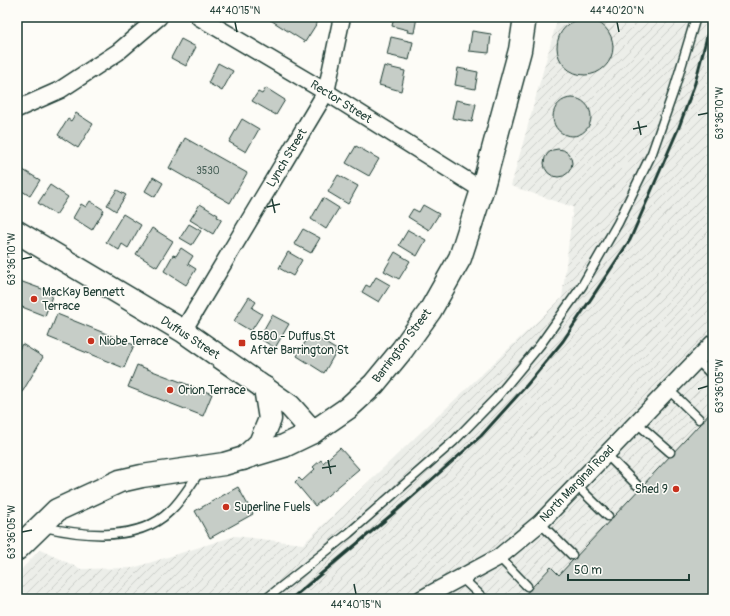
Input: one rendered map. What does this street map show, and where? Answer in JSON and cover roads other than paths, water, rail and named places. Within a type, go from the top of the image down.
[{"type":"main road","name":"Barrington Street","points":[[17,549],[58,510],[120,481],[142,476],[203,468],[243,459],[284,446],[312,432],[348,408],[374,384],[402,350],[430,311],[460,258],[482,190],[520,50],[525,17]]},
{"type":"main road","name":"Duffus Street","points":[[17,232],[182,331],[290,406],[312,432]]},
{"type":"main road","points":[[243,459],[260,443],[270,419],[265,388]]},
{"type":"street","points":[[17,109],[67,86],[118,52],[158,17]]},
{"type":"street","name":"Rector Street","points":[[199,17],[326,92],[482,190]]},
{"type":"street","name":"Lynch Street","points":[[182,331],[326,92],[342,17]]},
{"type":"street","name":"North Marginal Road","points":[[421,599],[499,557],[540,523],[713,343]]},
{"type":"lane","points":[[266,599],[343,538],[454,441],[498,397],[540,345],[582,286],[618,223],[652,153],[674,90],[696,17]]},
{"type":"lane","points":[[697,360],[713,376]]},
{"type":"lane","points":[[669,390],[699,419]]},
{"type":"lane","points":[[637,423],[670,452]]},
{"type":"lane","points":[[606,454],[637,485]]},
{"type":"lane","points":[[41,526],[65,532],[99,535],[126,532],[155,523],[171,511],[203,468]]},
{"type":"lane","points":[[576,485],[608,516]]},
{"type":"lane","points":[[540,523],[572,555]]},
{"type":"lane","points":[[499,557],[527,586]]},
{"type":"lane","points":[[462,578],[484,599]]},
{"type":"railway","points":[[291,599],[402,506],[481,436],[527,385],[563,341],[630,240],[679,127],[695,83],[712,17]]},
{"type":"place","name":"MacKay Bennett Terrace","points":[[34,299]]},
{"type":"place","name":"Niobe Terrace","points":[[91,341]]},
{"type":"place","name":"6580 - Duffus St After Barrington St","points":[[242,343]]},
{"type":"place","name":"Orion Terrace","points":[[170,390]]},
{"type":"place","name":"Shed 9","points":[[676,489]]},
{"type":"place","name":"Superline Fuels","points":[[226,507]]}]
